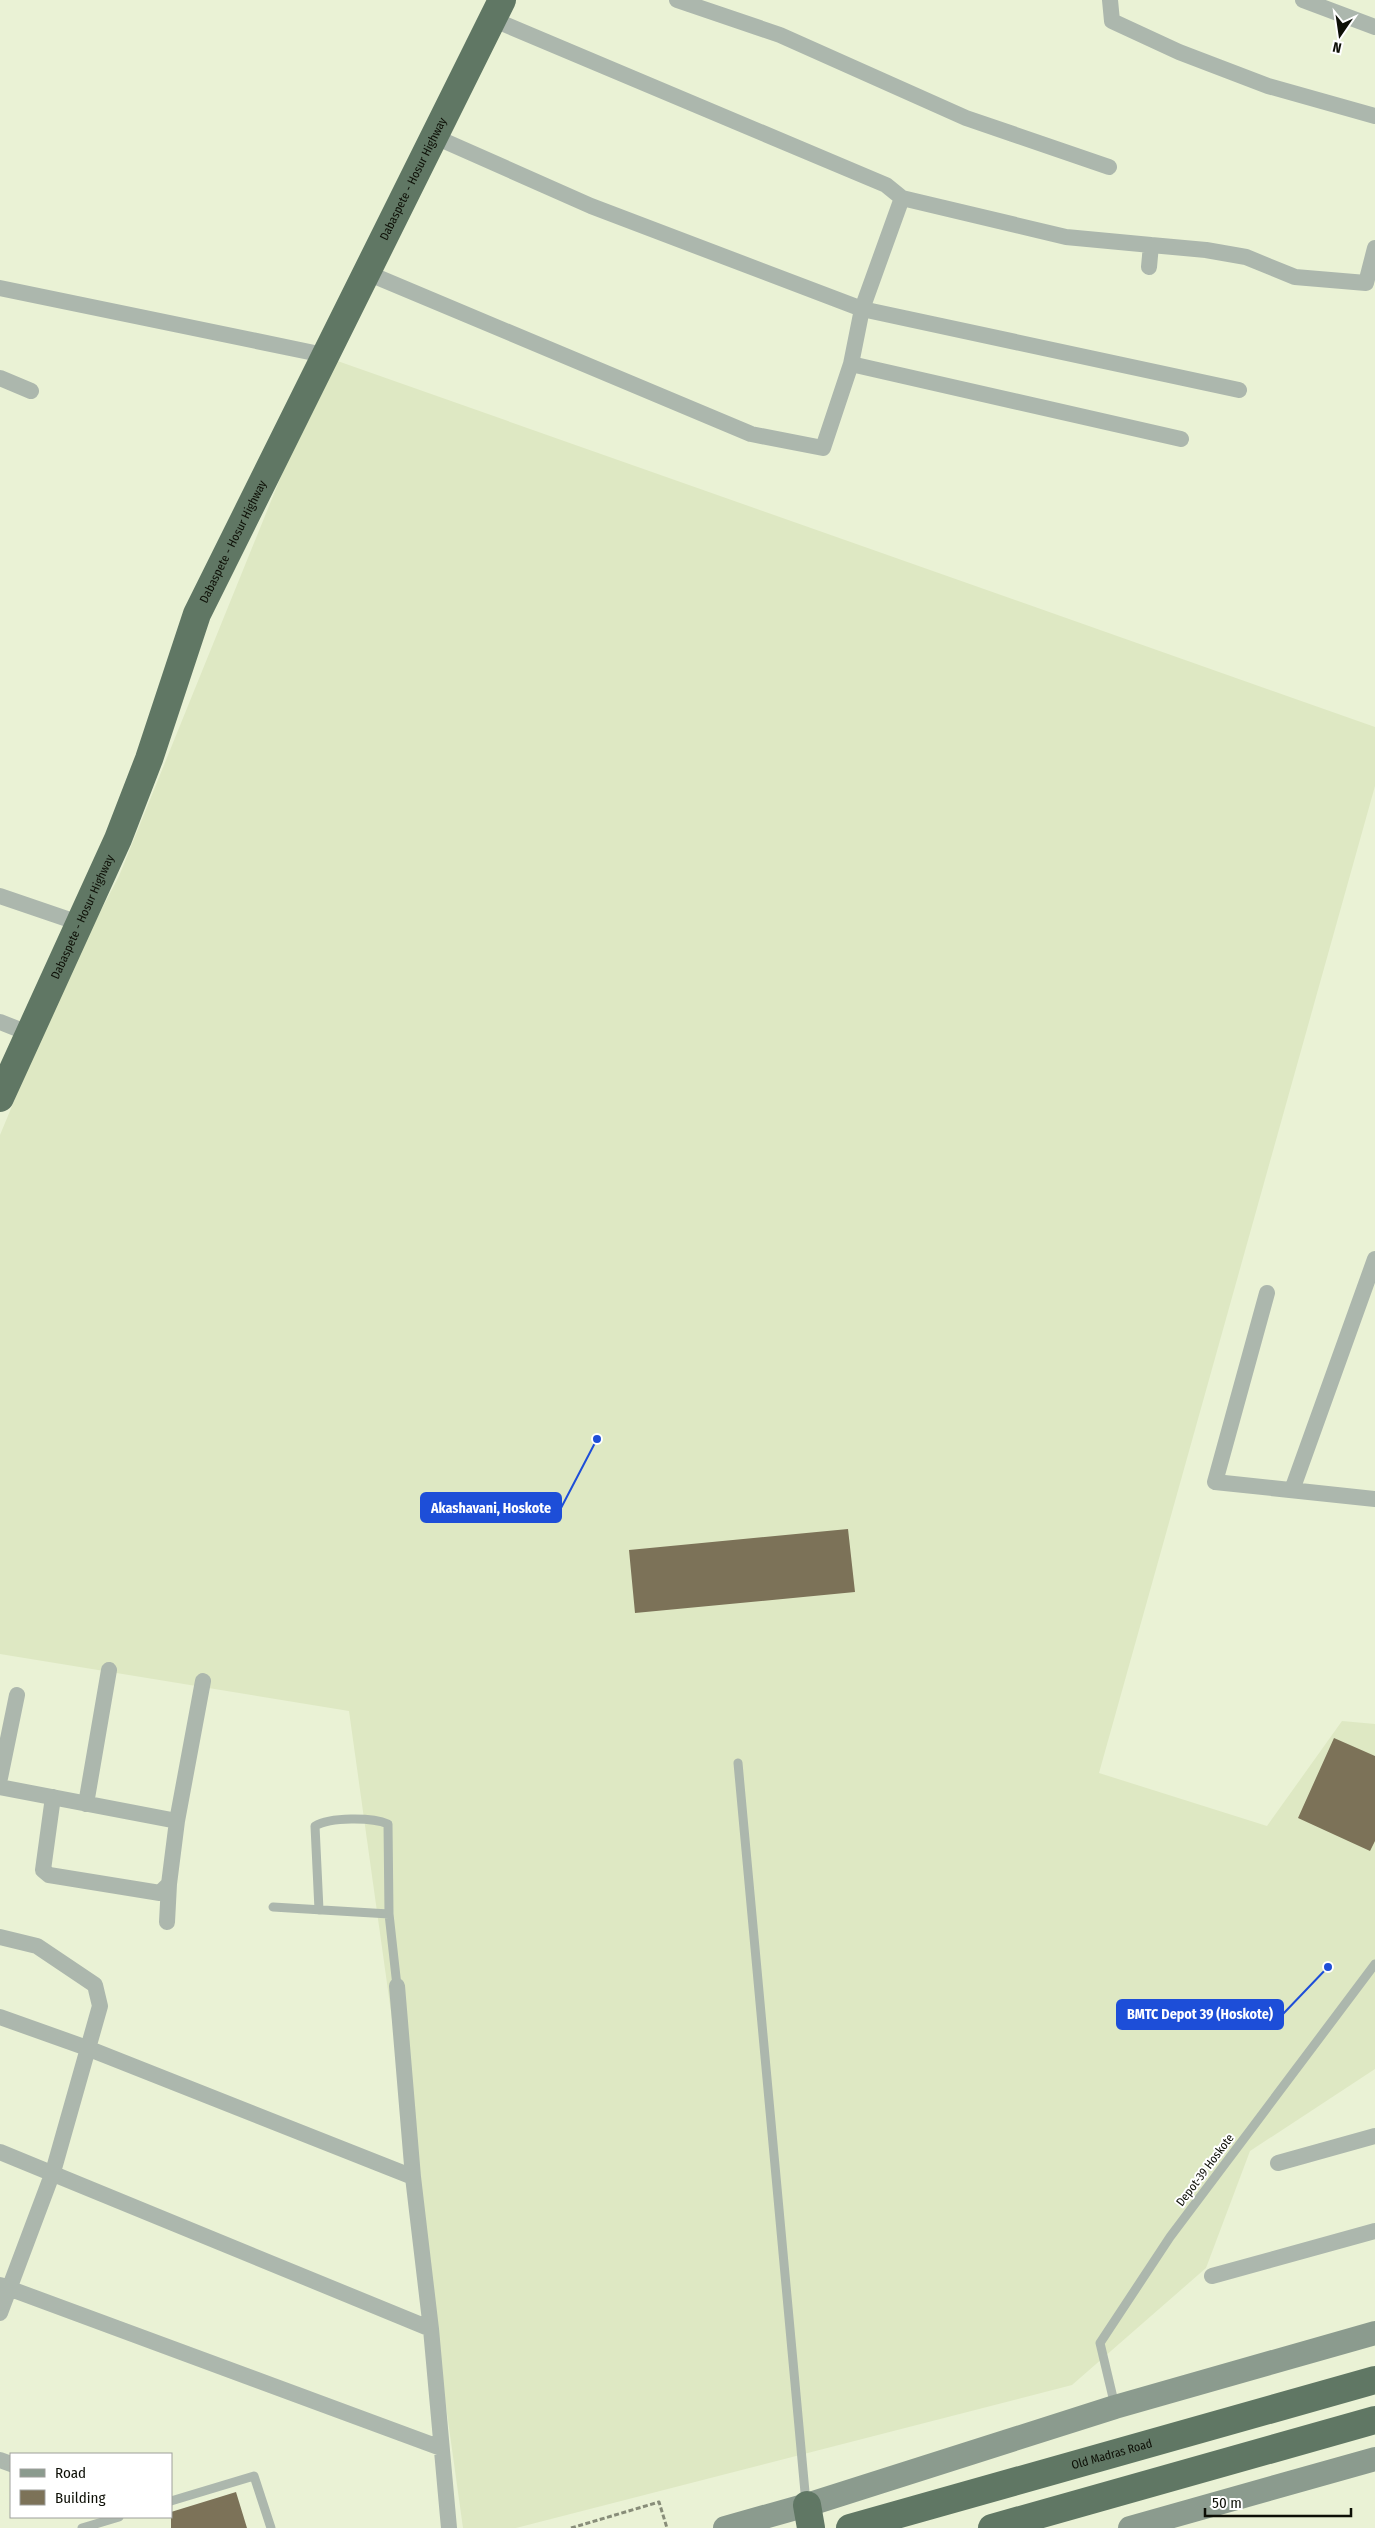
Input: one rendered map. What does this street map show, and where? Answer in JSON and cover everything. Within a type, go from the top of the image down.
[{"type":"highway","name":"Dabaspete - Hosur Highway","points":[[0,1098],[118,839],[149,759],[197,614],[365,272],[497,10]]},
{"type":"highway","name":"Old Madras Road","points":[[850,2528],[1375,2380]]},
{"type":"highway","points":[[992,2528],[1375,2420]]},
{"type":"street","points":[[677,0],[780,35],[966,118],[1109,167]]},
{"type":"street","points":[[1110,0],[1112,21],[1179,52],[1268,86],[1375,116]]},
{"type":"street","points":[[1303,0],[1375,27]]},
{"type":"street","points":[[497,10],[886,185],[902,198],[1066,237],[1206,250],[1246,257],[1295,277],[1366,283],[1375,248]]},
{"type":"street","points":[[433,136],[592,206],[862,309],[1240,390]]},
{"type":"street","points":[[365,272],[742,431],[823,448],[851,364],[862,309],[902,198]]},
{"type":"street","points":[[1149,267],[1150,245]]},
{"type":"street","points":[[0,288],[324,355]]},
{"type":"street","points":[[851,364],[1181,439]]},
{"type":"street","points":[[0,378],[31,391]]},
{"type":"street","points":[[0,896],[79,924]]},
{"type":"street","points":[[0,1022],[28,1033]]},
{"type":"street","points":[[1292,1490],[1375,1259]]},
{"type":"street","points":[[1267,1293],[1215,1482],[1375,1499]]},
{"type":"street","points":[[86,1804],[109,1670]]},
{"type":"street","points":[[166,1922],[177,1821],[203,1681]]},
{"type":"street","points":[[0,1778],[17,1695]]},
{"type":"street","points":[[0,1787],[177,1821]]},
{"type":"street","points":[[54,1798],[43,1870],[49,1875],[160,1893],[169,1884]]},
{"type":"street","points":[[0,1937],[37,1946],[96,1985],[100,2006],[86,2048],[53,2172],[4,2286],[0,2313]]},
{"type":"street","points":[[397,1986],[413,2177],[431,2329],[449,2528]]},
{"type":"street","points":[[0,2017],[86,2048],[413,2177]]},
{"type":"street","points":[[1278,2163],[1375,2136]]},
{"type":"street","points":[[0,2152],[53,2172],[431,2329]]},
{"type":"street","points":[[1212,2276],[1375,2232]]},
{"type":"street","points":[[4,2286],[441,2448]]},
{"type":"street","points":[[725,2528],[809,2517],[1115,2407],[1375,2333]]},
{"type":"street","points":[[1130,2528],[1375,2459]]},
{"type":"lane","points":[[738,1763],[809,2517]]},
{"type":"lane","points":[[319,1910],[315,1826],[324,1821],[378,1819],[388,1824],[389,1914],[397,1986]]},
{"type":"lane","points":[[273,1907],[389,1914]]},
{"type":"lane","name":"Depot-39 Hoskote","points":[[1115,2407],[1100,2343],[1170,2237],[1375,1964]]},
{"type":"lane","points":[[172,2501],[254,2476],[271,2528]]},
{"type":"lane","points":[[82,2528],[116,2518]]},
{"type":"path","points":[[571,2528],[659,2502],[667,2528]]},
{"type":"shaded area","points":[[329,358],[1375,727],[1375,786],[1099,1773],[1267,1826],[1342,1721],[1375,1724],[1375,2069],[1250,2151],[1206,2268],[1072,2385],[516,2528],[463,2528],[349,1711],[0,1654],[0,1135],[65,979],[119,876]]},
{"type":"building","points":[[848,1529],[855,1592],[635,1613],[629,1550]]},
{"type":"building","points":[[1334,1738],[1375,1756],[1375,1841],[1370,1851],[1298,1818]]},
{"type":"building","points":[[236,2492],[247,2528],[171,2528],[172,2512]]},
{"type":"place","name":"Akashavani, Hoskote","points":[[597,1439]]},
{"type":"place","name":"BMTC Depot 39 (Hoskote)","points":[[1328,1967]]}]
